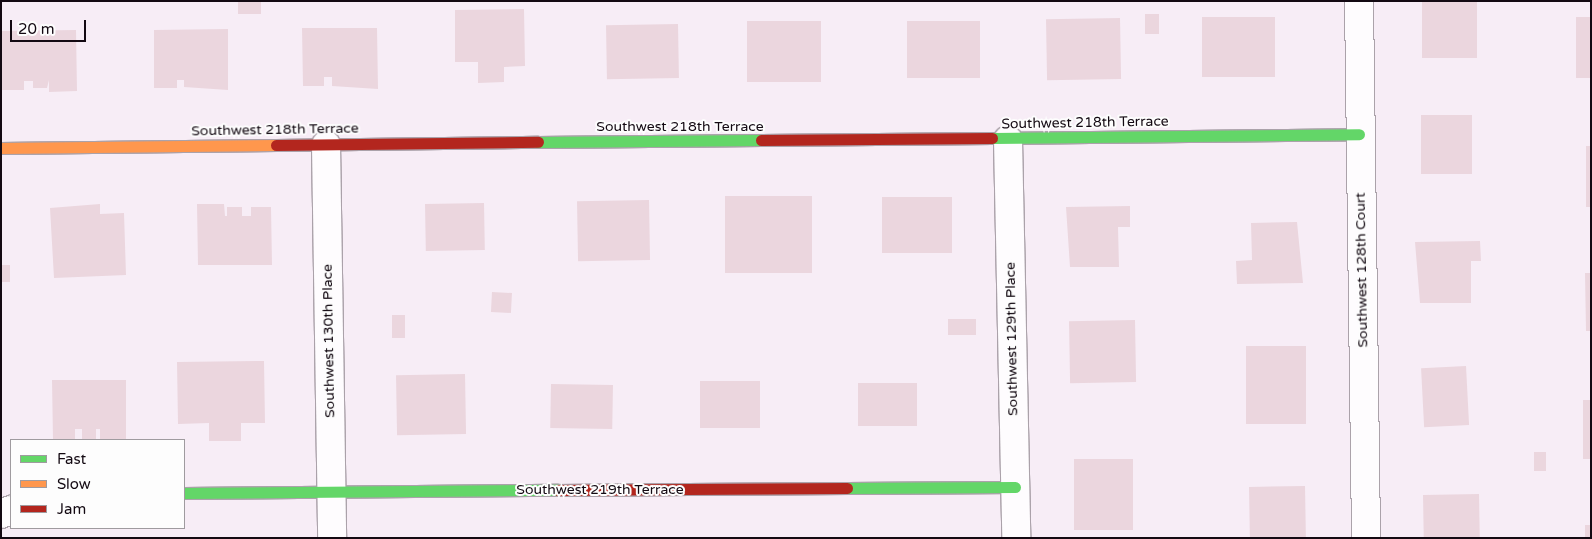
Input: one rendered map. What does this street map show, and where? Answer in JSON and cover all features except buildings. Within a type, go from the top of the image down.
[{"type":"street","name":"Southwest 128th Court","points":[[1358,1],[1366,538]]},
{"type":"street","name":"Southwest 218th Terrace","points":[[1,148],[1008,140],[1359,134]]},
{"type":"street","name":"Southwest 129th Place","points":[[1008,140],[1016,538]]},
{"type":"street","name":"Southwest 130th Place","points":[[326,145],[332,538]]},
{"type":"street","name":"Southwest 219th Terrace","points":[[185,492],[1015,487]]},
{"type":"traffic: fast","points":[[992,138],[1359,134]]},
{"type":"traffic: fast","points":[[538,142],[761,140]]},
{"type":"traffic: fast","points":[[847,488],[1015,487]]},
{"type":"traffic: fast","points":[[185,493],[558,490]]},
{"type":"traffic: slow","points":[[1,148],[276,145]]},
{"type":"traffic: jam","points":[[761,140],[992,138]]},
{"type":"traffic: jam","points":[[276,145],[538,142]]},
{"type":"traffic: jam","points":[[558,490],[847,488]]}]
